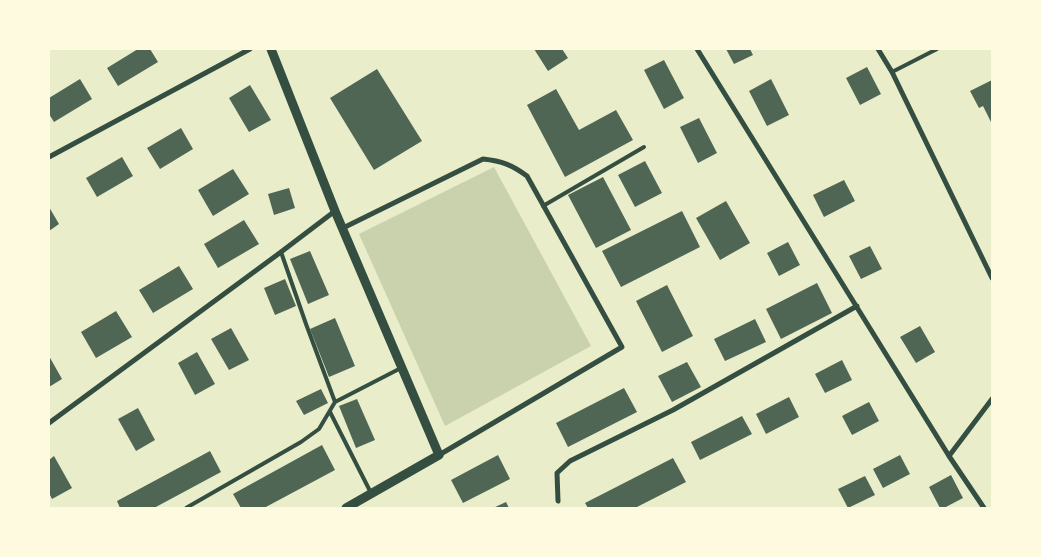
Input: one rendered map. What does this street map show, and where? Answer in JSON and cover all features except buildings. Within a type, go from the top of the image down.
[{"type":"street","points":[[49,157],[250,49]]},
{"type":"street","points":[[271,49],[335,211],[439,455]]},
{"type":"street","points":[[697,49],[949,456],[984,508]]},
{"type":"street","points":[[878,49],[892,72],[992,278]]},
{"type":"street","points":[[343,228],[483,159],[501,161],[528,176],[622,347],[346,508]]},
{"type":"street","points":[[49,424],[335,211]]},
{"type":"street","points":[[558,501],[557,474],[570,462],[673,410],[857,306]]},
{"type":"street","points":[[949,456],[992,399]]},
{"type":"lane","points":[[892,72],[937,49]]},
{"type":"lane","points":[[543,206],[644,147]]},
{"type":"lane","points":[[281,252],[335,402]]},
{"type":"lane","points":[[186,508],[301,442],[319,429],[335,402],[401,368]]},
{"type":"lane","points":[[330,412],[372,494]]},
{"type":"green space","points":[[494,167],[591,346],[445,426],[359,234]]}]
